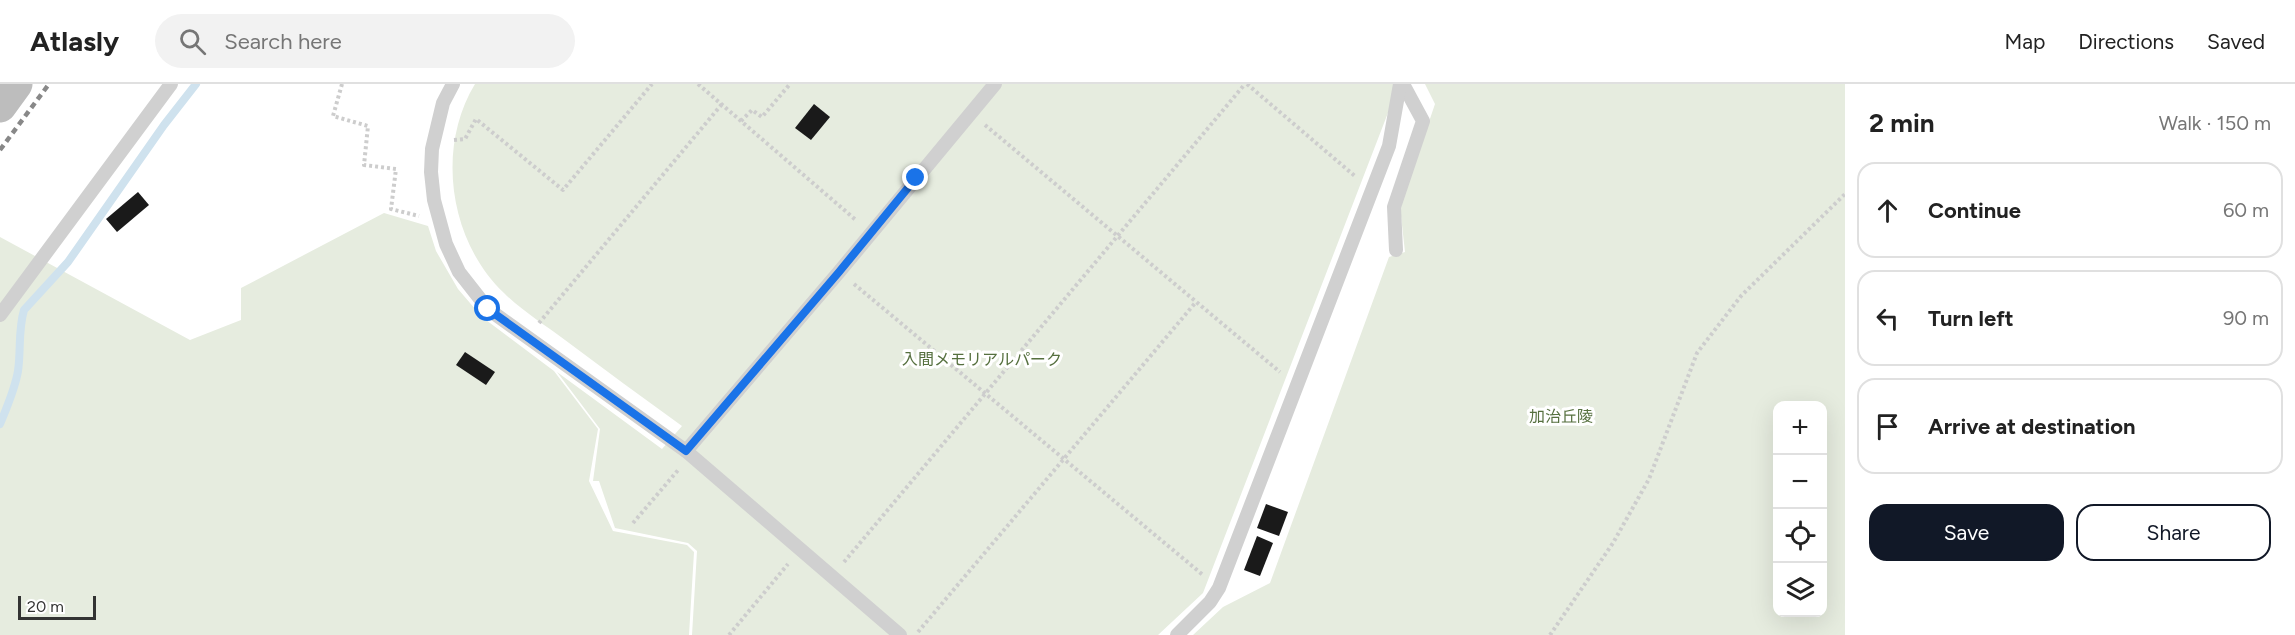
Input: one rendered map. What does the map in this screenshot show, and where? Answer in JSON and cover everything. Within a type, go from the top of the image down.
[{"type":"main road","points":[[0,106],[16,84]]},
{"type":"lane","points":[[0,315],[171,84]]},
{"type":"lane","points":[[453,84],[443,103],[432,149],[431,172],[438,219],[459,272],[488,309],[688,453],[900,635]]},
{"type":"lane","points":[[688,453],[995,84]]},
{"type":"lane","points":[[1177,635],[1210,603],[1219,588],[1389,146],[1402,84]]},
{"type":"lane","points":[[1396,250],[1394,207],[1423,121],[1402,84]]},
{"type":"path","points":[[342,84],[333,116],[368,126],[364,165],[396,169],[391,209],[427,218]]},
{"type":"path","points":[[450,139],[459,141],[465,139],[476,119],[562,190],[652,84]]},
{"type":"path","points":[[698,84],[872,234]]},
{"type":"path","points":[[741,121],[752,110],[762,117],[790,84]]},
{"type":"path","points":[[832,576],[1246,84],[1372,191]]},
{"type":"path","points":[[537,326],[722,104]]},
{"type":"path","points":[[970,113],[1298,387]]},
{"type":"path","points":[[1550,635],[1613,543],[1649,479],[1697,353],[1741,296],[1845,194]]},
{"type":"path","points":[[839,272],[1219,588]]},
{"type":"path","points":[[916,635],[1196,302]]},
{"type":"path","points":[[633,523],[688,453]]},
{"type":"path","points":[[729,635],[800,549]]},
{"type":"green space","name":"入間メモリアルパーク","points":[[475,84],[1409,84],[1391,105],[1203,593],[1158,635],[692,635],[697,551],[688,543],[615,528],[599,481],[593,481],[600,429],[557,372],[662,449],[682,426],[526,312],[485,272],[460,221],[454,193],[455,136],[463,109]]},
{"type":"green space","name":"加治丘陵","points":[[1425,84],[1845,84],[1845,635],[1193,635],[1223,607],[1270,583],[1389,257],[1405,252],[1400,207],[1435,104]]},
{"type":"green space","points":[[384,213],[428,226],[436,251],[458,289],[482,317],[554,371],[598,429],[589,481],[613,531],[687,545],[694,552],[689,635],[0,635],[0,237],[190,340],[241,320],[241,288]]},
{"type":"building","points":[[814,104],[830,117],[811,140],[795,128]]},
{"type":"building","points":[[138,192],[149,205],[117,232],[106,219]]},
{"type":"building","points":[[465,352],[495,372],[486,385],[456,365]]},
{"type":"building","points":[[1266,504],[1288,512],[1279,536],[1257,528]]},
{"type":"building","points":[[1257,536],[1273,543],[1260,576],[1244,570]]},
{"type":"waterway","points":[[0,424],[17,378],[24,310],[68,262],[164,125],[196,84]]},
{"type":"railway","points":[[0,150],[49,84]]},
{"type":"route","points":[[488,309],[686,451],[872,234],[916,178]]}]
